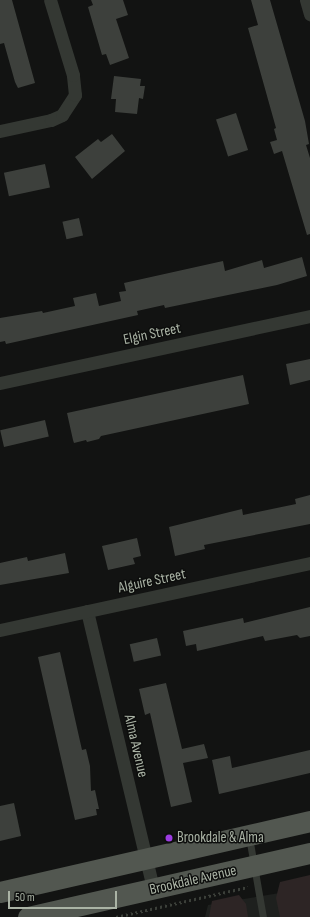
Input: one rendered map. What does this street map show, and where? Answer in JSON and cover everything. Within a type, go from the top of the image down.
[{"type":"main road","name":"Brookdale Avenue","points":[[0,892],[310,821]]},
{"type":"main road","name":"Brookdale Avenue","points":[[28,917],[153,889],[255,876],[310,853]]},
{"type":"street","points":[[0,131],[51,120],[62,115],[75,95],[73,75],[50,0]]},
{"type":"street","points":[[306,0],[310,13]]},
{"type":"street","name":"Elgin Street","points":[[0,383],[310,316]]},
{"type":"street","name":"Alguire Street","points":[[0,630],[310,563]]},
{"type":"street","name":"Alma Avenue","points":[[87,611],[153,889]]},
{"type":"lane","points":[[248,835],[264,917]]},
{"type":"path","points":[[116,917],[255,876]]},
{"type":"shaded area","points":[[310,875],[310,917],[280,917],[276,898],[280,882]]},
{"type":"shaded area","points":[[310,888],[310,917],[205,917],[208,905]]},
{"type":"shaded area","points":[[239,895],[246,904],[248,917],[209,917],[212,901]]},
{"type":"building","points":[[0,0],[12,0],[35,83],[18,88],[15,82],[4,43],[0,44]]},
{"type":"building","points":[[91,0],[123,0],[128,15],[116,19],[129,58],[110,65],[106,54],[102,55],[88,7],[93,5]]},
{"type":"building","points":[[251,0],[270,0],[305,121],[309,144],[306,145],[310,158],[310,234],[307,235],[282,151],[274,154],[270,142],[277,140],[274,129],[276,128],[248,28],[258,25]]},
{"type":"building","points":[[114,76],[141,79],[140,86],[145,86],[143,99],[139,98],[137,114],[115,112],[116,99],[111,99]]},
{"type":"building","points":[[236,113],[248,150],[228,157],[216,119]]},
{"type":"building","points":[[112,134],[125,151],[92,179],[75,157],[98,139],[101,142]]},
{"type":"building","points":[[45,164],[50,187],[9,196],[4,173]]},
{"type":"building","points":[[79,218],[83,236],[66,239],[62,222]]},
{"type":"building","points":[[302,257],[307,276],[277,285],[165,308],[164,305],[137,311],[138,315],[6,344],[5,341],[0,342],[0,318],[42,311],[43,313],[75,306],[73,298],[96,293],[99,306],[121,301],[119,292],[126,291],[124,283],[223,261],[225,271],[262,260],[264,268]]},
{"type":"building","points":[[310,359],[310,380],[290,385],[286,364]]},
{"type":"building","points":[[243,375],[249,404],[101,436],[99,439],[87,442],[86,440],[74,443],[67,413]]},
{"type":"building","points":[[45,420],[49,437],[4,447],[0,430]]},
{"type":"building","points":[[310,495],[310,524],[204,545],[205,549],[175,556],[169,527],[242,509],[243,515],[296,504],[295,499]]},
{"type":"building","points":[[137,538],[141,556],[133,558],[135,564],[108,570],[102,546]]},
{"type":"building","points":[[65,553],[69,573],[0,585],[0,563],[27,557],[28,561]]},
{"type":"building","points":[[310,607],[310,636],[300,638],[297,635],[265,641],[263,636],[197,651],[196,644],[186,646],[183,631],[243,618],[244,623]]},
{"type":"building","points":[[157,638],[161,656],[134,662],[130,644]]},
{"type":"building","points":[[60,652],[82,750],[86,749],[90,766],[91,791],[95,790],[99,809],[96,809],[97,815],[75,820],[38,657]]},
{"type":"building","points":[[166,683],[182,749],[204,744],[208,758],[183,763],[192,802],[171,807],[150,713],[145,715],[139,689]]},
{"type":"building","points":[[310,750],[310,773],[219,794],[212,760],[230,756],[232,768]]},
{"type":"building","points":[[14,803],[21,836],[0,841],[0,806]]},
{"type":"place","name":"Brookdale & Alma","points":[[169,838]]}]
